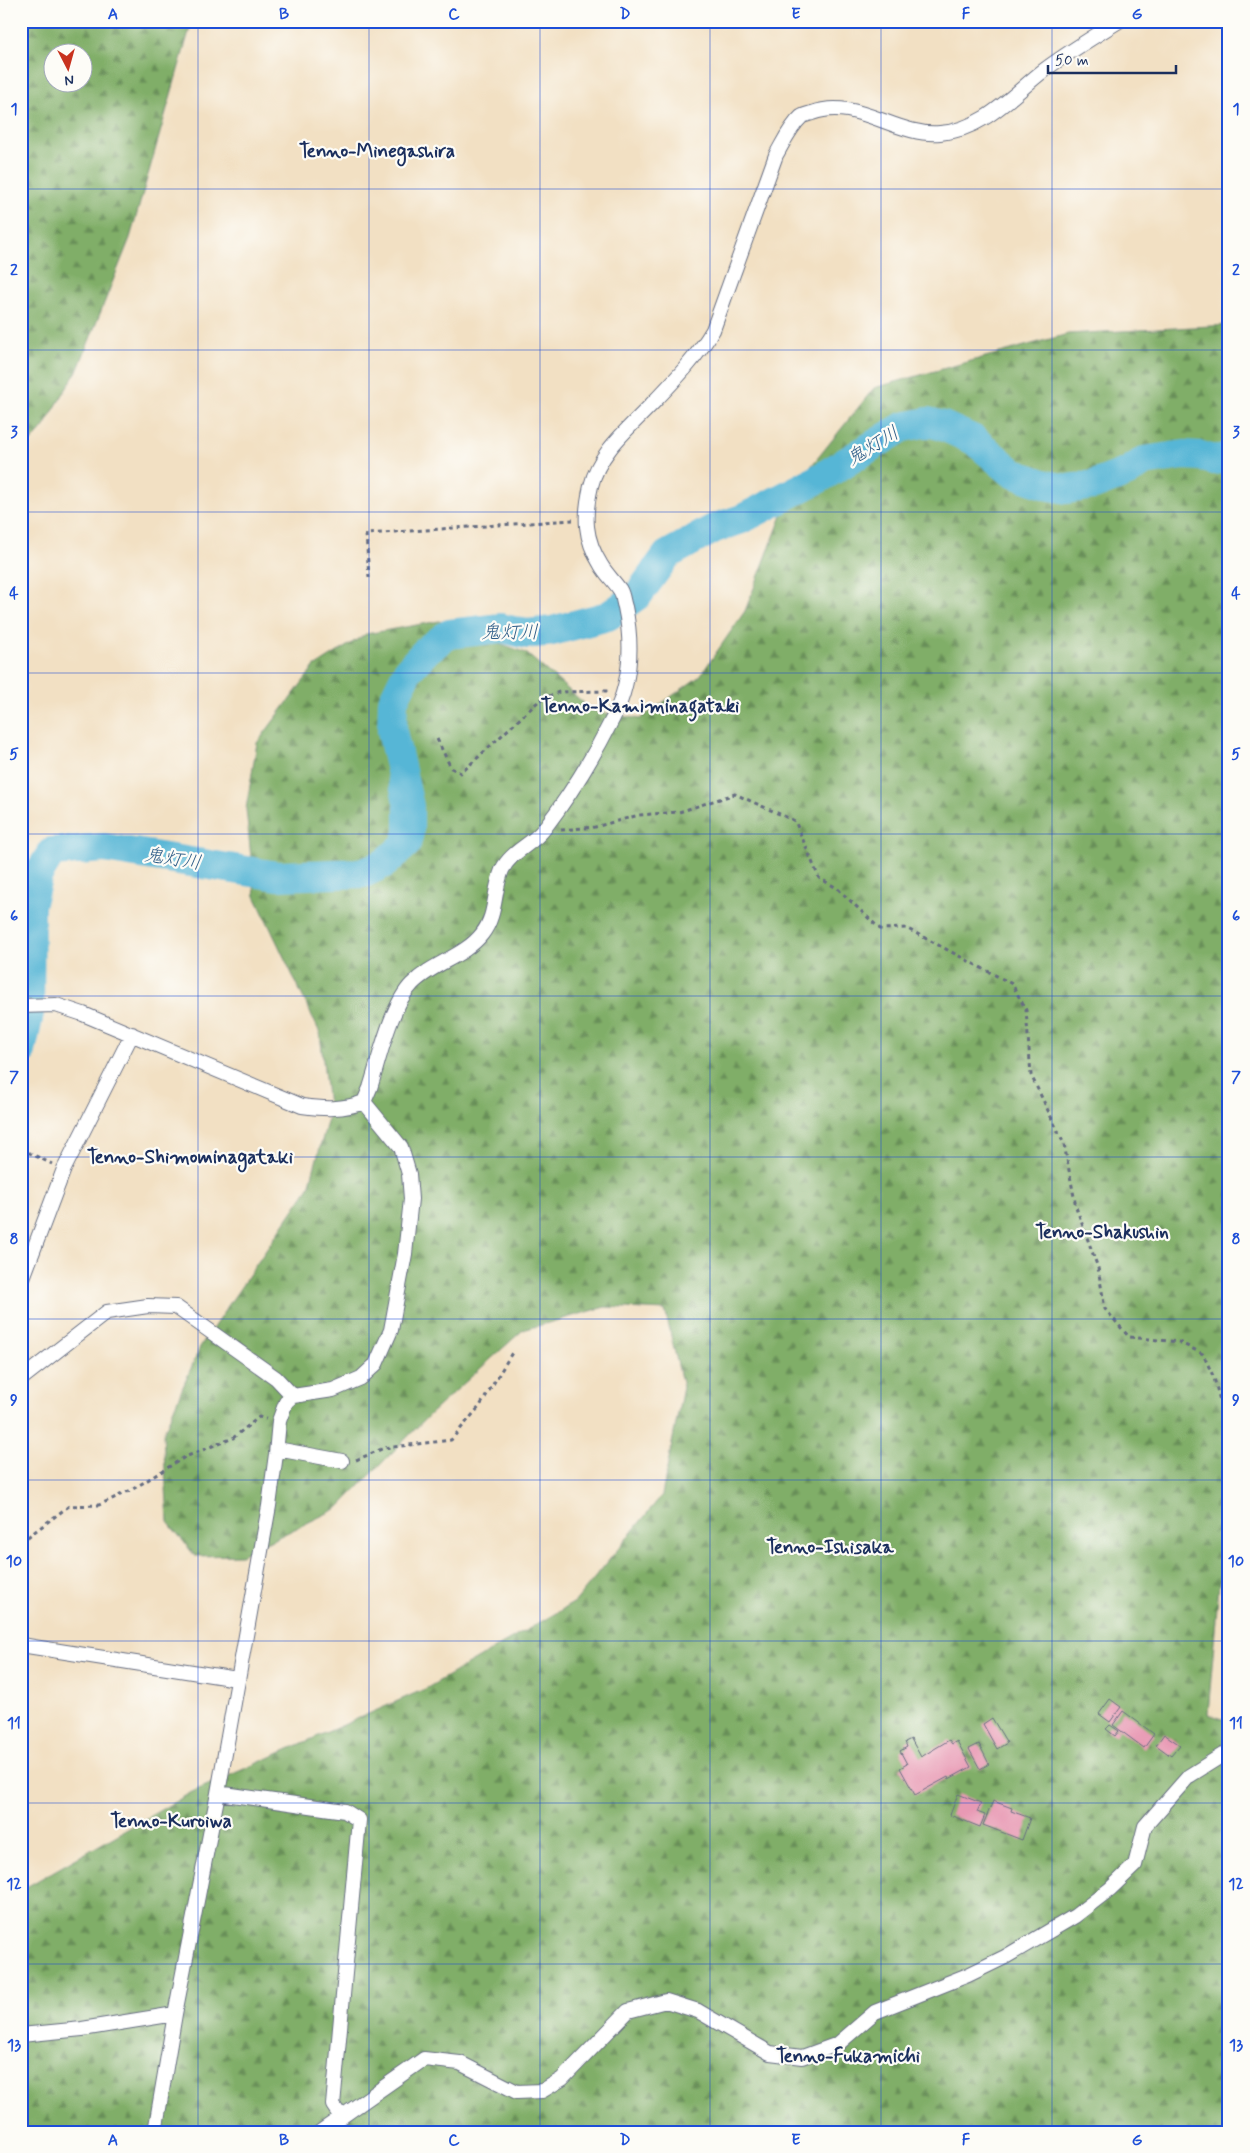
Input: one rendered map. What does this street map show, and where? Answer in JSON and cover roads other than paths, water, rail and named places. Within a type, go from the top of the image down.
[{"type":"street","points":[[21,1006],[56,1005],[132,1034],[302,1106],[329,1109],[351,1107],[364,1102],[398,1004],[412,984],[438,964],[465,949],[482,935],[492,918],[503,869],[518,850],[542,832],[589,763],[614,717],[630,668],[628,623],[621,592],[601,564],[587,536],[586,519],[591,484],[600,462],[613,444],[700,351],[712,330],[776,156],[785,137],[802,117],[824,108],[845,109],[923,133],[942,133],[966,128],[987,117],[1043,71],[1086,40],[1119,21]]},
{"type":"street","points":[[21,1283],[64,1169],[132,1034]]},
{"type":"street","points":[[155,2132],[269,1506],[279,1422],[286,1402],[293,1396],[333,1390],[361,1378],[376,1364],[391,1330],[405,1254],[411,1199],[409,1174],[401,1147],[364,1102]]},
{"type":"street","points":[[21,1379],[108,1312],[148,1306],[176,1307],[276,1378],[293,1396]]},
{"type":"street","points":[[277,1449],[342,1461]]},
{"type":"street","points":[[21,1644],[237,1680]]},
{"type":"street","points":[[320,2132],[424,2059],[460,2063],[518,2092],[542,2091],[562,2078],[628,2011],[666,2001],[698,2011],[770,2053],[802,2057],[838,2044],[876,2012],[968,1975],[1006,1957],[1075,1916],[1110,1889],[1135,1865],[1145,1826],[1189,1776],[1229,1752]]},
{"type":"street","points":[[218,1793],[345,1811],[359,1820],[333,2105],[341,2117]]},
{"type":"street","points":[[21,2034],[82,2029],[175,2014]]},
{"type":"waterway","name":"鬼灯川","points":[[21,1051],[29,1014],[30,906],[38,875],[52,852],[104,848],[278,876],[364,873],[385,863],[406,844],[409,832],[409,806],[392,731],[393,701],[408,670],[428,649],[449,634],[501,628],[527,634],[552,631],[608,616],[638,595],[667,555],[715,528],[742,519],[820,478],[903,427],[928,422],[943,426],[974,440],[1013,473],[1046,485],[1067,489],[1094,485],[1128,472],[1144,461],[1184,455],[1201,456],[1213,460],[1229,458]]},
{"type":"district","name":"Tenno-Minegashira","points":[[377,151]]},
{"type":"district","name":"Tenno-Kamiminagataki","points":[[640,706]]},
{"type":"district","name":"Tenno-Shimominagataki","points":[[190,1157]]},
{"type":"district","name":"Tenno-Shakushin","points":[[1102,1232]]},
{"type":"district","name":"Tenno-Ishisaka","points":[[830,1547]]},
{"type":"district","name":"Tenno-Kuroiwa","points":[[171,1821]]},
{"type":"district","name":"Tenno-Fukamichi","points":[[848,2056]]}]
